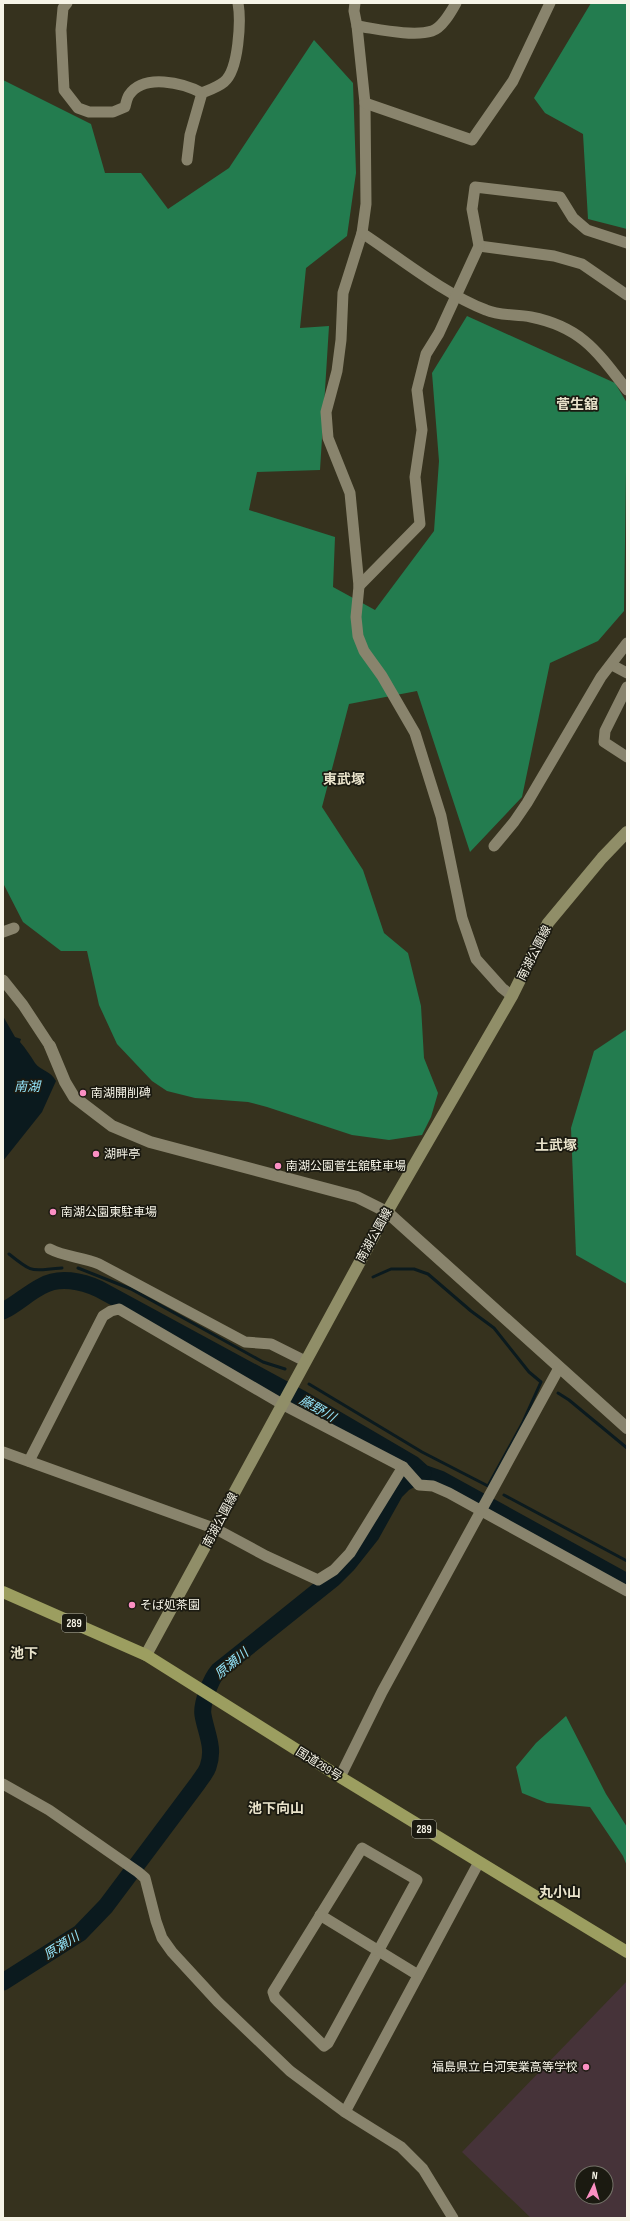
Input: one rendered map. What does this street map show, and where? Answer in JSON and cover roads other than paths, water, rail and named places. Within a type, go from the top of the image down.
[{"type":"highway","name":"国道289号","points":[[3,1592],[146,1655],[340,1777],[627,1952]]},
{"type":"main road","name":"南湖公園線","points":[[146,1655],[216,1529],[305,1361],[387,1212],[512,996],[548,923],[602,858],[627,832]]},
{"type":"street","points":[[67,3],[63,8],[61,30],[64,90],[78,108],[89,112],[113,112],[125,107],[129,95],[145,83],[164,83],[196,90],[202,93]]},
{"type":"street","points":[[187,160],[190,135],[202,93],[225,81],[233,66],[240,34],[238,3]]},
{"type":"street","points":[[354,3],[365,103],[366,204],[362,233],[344,293],[341,340],[337,371],[326,412],[328,438],[350,493],[359,586],[356,617],[358,636],[364,651],[382,676],[415,733],[441,816],[462,918],[476,959],[502,988],[512,996]]},
{"type":"street","points":[[357,26],[417,33],[434,31],[450,15],[456,3]]},
{"type":"street","points":[[365,103],[472,140],[513,81],[550,3]]},
{"type":"street","points":[[359,586],[420,524],[415,477],[422,430],[417,390],[426,354],[439,333],[479,246],[472,209],[475,187],[560,196],[573,218],[587,230],[627,243]]},
{"type":"street","points":[[362,233],[456,295],[487,311],[531,317],[558,324],[587,341],[627,390]]},
{"type":"street","points":[[479,246],[554,256],[582,264],[627,295]]},
{"type":"street","points":[[494,846],[514,822],[527,803],[601,677],[612,665],[627,643]]},
{"type":"street","points":[[612,665],[627,673]]},
{"type":"street","points":[[626,754],[604,742],[605,731],[627,687]]},
{"type":"street","points":[[3,932],[14,928]]},
{"type":"street","points":[[3,980],[23,1005],[50,1046],[65,1082],[74,1097],[112,1126],[150,1142],[357,1197],[387,1212],[627,1428]]},
{"type":"street","points":[[50,1249],[60,1254],[89,1259],[245,1342],[271,1344],[305,1361]]},
{"type":"street","points":[[29,1461],[103,1316],[111,1310],[119,1309],[282,1404],[410,1475],[424,1486],[433,1486],[480,1510],[627,1591]]},
{"type":"street","points":[[340,1777],[382,1692],[488,1494],[559,1368]]},
{"type":"street","points":[[3,1452],[216,1529],[266,1556],[318,1580],[334,1570],[350,1553],[410,1475]]},
{"type":"street","points":[[3,1784],[49,1810],[135,1869],[145,1878],[162,1938],[172,1952],[218,2002],[290,2071],[345,2112],[401,2147],[423,2169],[453,2218]]},
{"type":"street","points":[[362,1848],[417,1880],[328,2043],[324,2046],[275,1998],[273,1992],[320,1915],[362,1848]]},
{"type":"street","points":[[345,2112],[479,1862]]},
{"type":"street","points":[[320,1915],[379,1949],[418,1975]]},
{"type":"water","name":"南湖","points":[[3,1016],[15,1037],[21,1039],[20,1042],[35,1063],[51,1075],[56,1081],[42,1112],[3,1161]]},
{"type":"waterway","points":[[9,1254],[34,1270],[62,1268]]},
{"type":"waterway","points":[[78,1268],[131,1289],[263,1362],[285,1369]]},
{"type":"waterway","points":[[373,1277],[391,1269],[414,1269],[428,1274],[471,1311],[494,1328],[529,1372],[541,1382],[522,1424],[488,1486]]},
{"type":"waterway","name":"藤野川","points":[[3,1311],[37,1289],[56,1281],[63,1280],[78,1282],[99,1289],[302,1399],[413,1464],[423,1473],[440,1479],[627,1582]]},
{"type":"waterway","points":[[309,1384],[422,1452],[488,1486]]},
{"type":"waterway","points":[[558,1393],[569,1400],[627,1448]]},
{"type":"waterway","name":"原瀬川","points":[[3,1982],[80,1933],[106,1906],[206,1771],[211,1753],[203,1710],[205,1698],[218,1671],[334,1578],[348,1564],[371,1535],[395,1492],[404,1483],[423,1473]]},
{"type":"waterway","points":[[504,1495],[627,1561]]},
{"type":"place","name":"南湖開削碑","points":[[83,1093]]},
{"type":"place","name":"湖畔亭","points":[[96,1154]]},
{"type":"place","name":"南湖公園菅生舘駐車場","points":[[278,1166]]},
{"type":"place","name":"南湖公園東駐車場","points":[[53,1212]]},
{"type":"place","name":"そば処茶園","points":[[132,1605]]},
{"type":"place","name":"福島県立 白河実業高等学校","points":[[586,2067]]},
{"type":"district","name":"菅生舘","points":[[577,404]]},
{"type":"district","name":"東武塚","points":[[344,779]]},
{"type":"district","name":"土武塚","points":[[556,1145]]},
{"type":"district","name":"池下","points":[[24,1653]]},
{"type":"district","name":"池下向山","points":[[276,1808]]},
{"type":"district","name":"丸小山","points":[[560,1892]]}]
